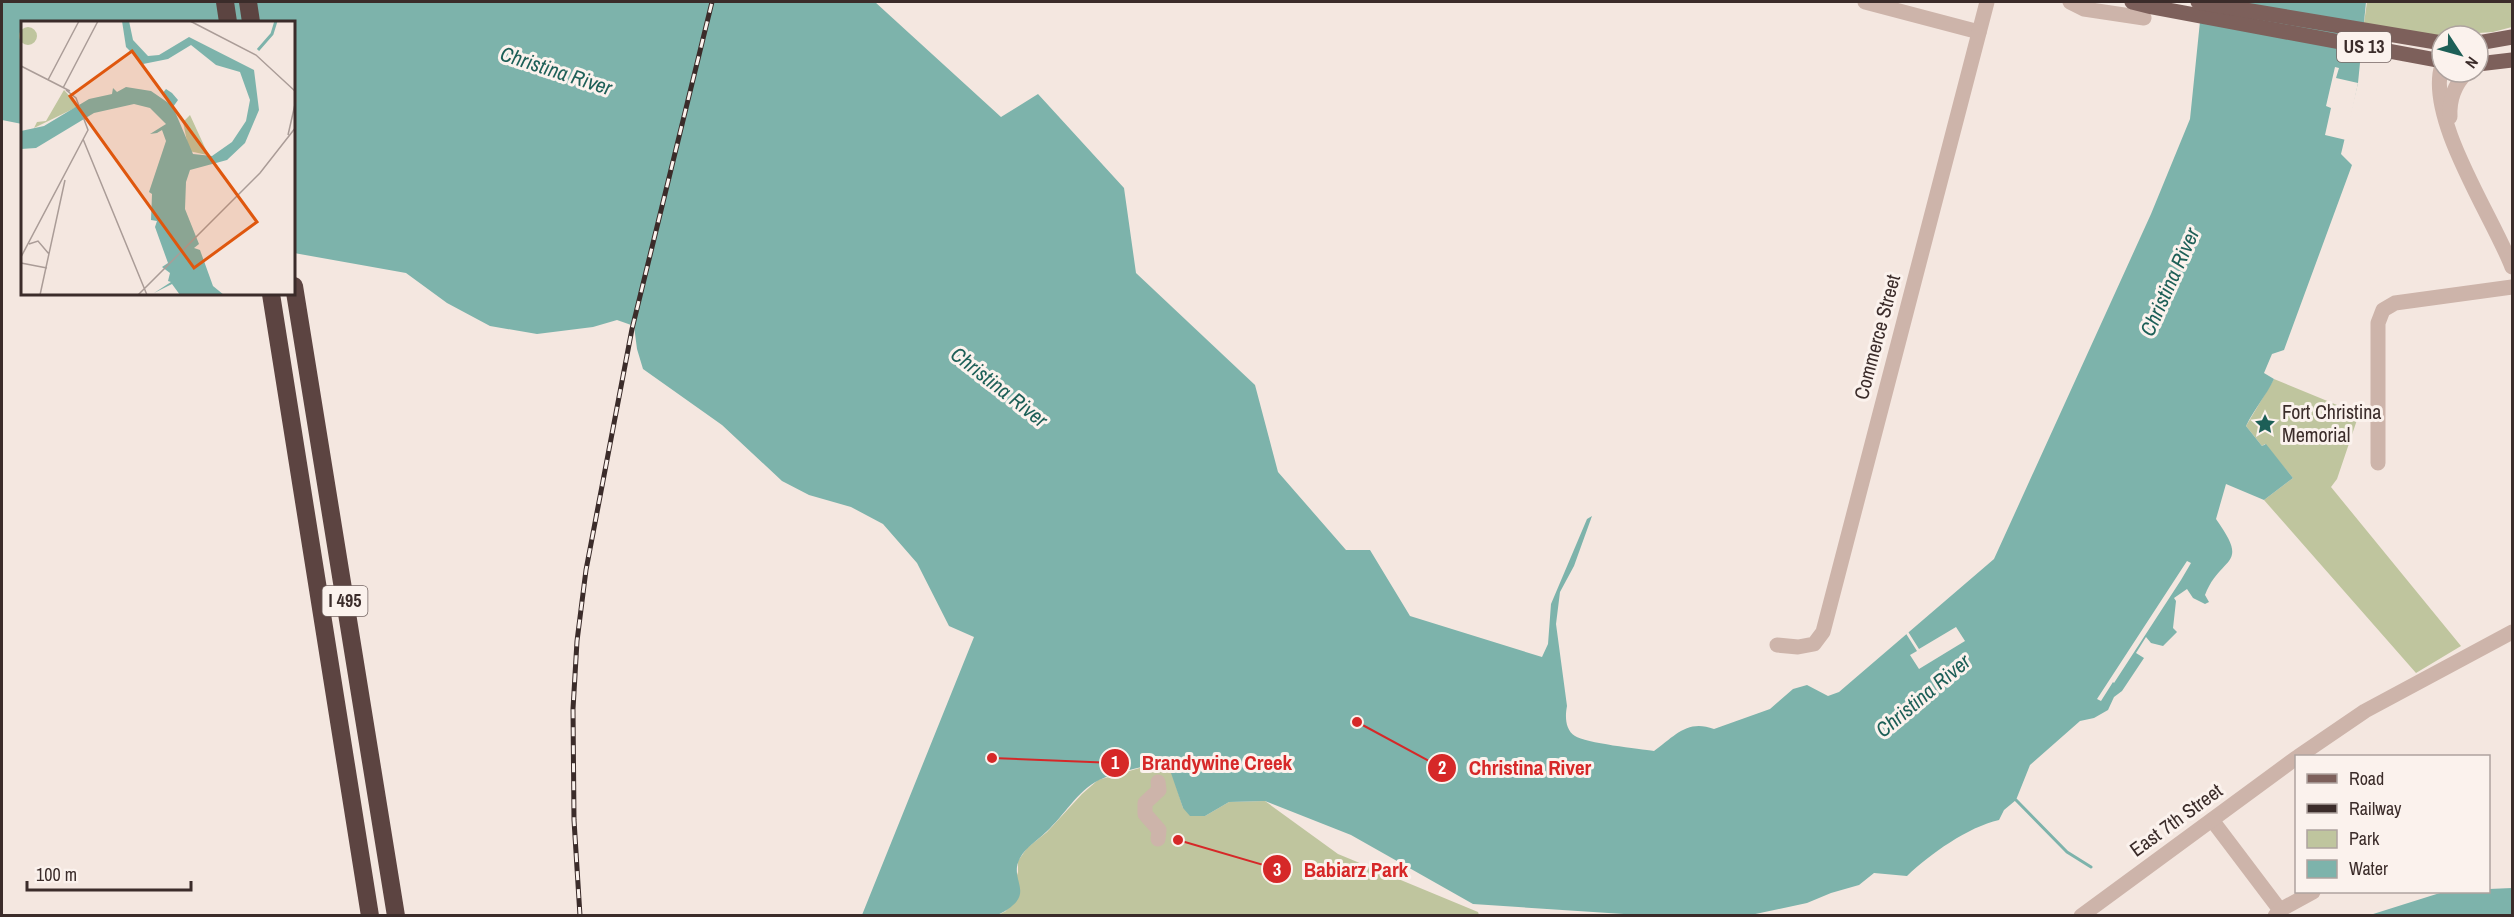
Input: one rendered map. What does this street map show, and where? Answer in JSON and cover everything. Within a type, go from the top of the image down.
[{"type":"highway","points":[[225,2],[228,21]]},
{"type":"highway","points":[[248,2],[251,21]]},
{"type":"highway","name":"I 495","points":[[271,296],[370,915]]},
{"type":"highway","name":"I 495","points":[[296,296],[396,915]]},
{"type":"main road","name":"US 13","points":[[2132,2],[2430,60]]},
{"type":"main road","name":"US 13","points":[[2198,2],[2430,41]]},
{"type":"main road","points":[[2490,41],[2512,37]]},
{"type":"main road","points":[[2490,63],[2512,60]]},
{"type":"street","points":[[1865,2],[1979,32]]},
{"type":"street","name":"Commerce Street","points":[[1777,645],[1797,647],[1814,644],[1823,632],[1987,2]]},
{"type":"street","points":[[2070,2],[2084,9],[2144,18]]},
{"type":"street","points":[[2440,84],[2441,105],[2450,135],[2512,267]]},
{"type":"street","points":[[2450,135],[2451,99],[2458,84]]},
{"type":"street","points":[[2378,463],[2377,348],[2378,323],[2383,310],[2395,303],[2512,286]]},
{"type":"street","name":"East 7th Street","points":[[2301,755],[2365,711],[2512,632]]},
{"type":"street","name":"East 7th Street","points":[[2081,915],[2295,759]]},
{"type":"street","points":[[1158,782],[1159,790],[1145,804],[1145,814],[1159,830],[1158,839]]},
{"type":"street","points":[[2212,820],[2277,913],[2310,893]]},
{"type":"green space","points":[[2367,2],[2512,2],[2512,27],[2493,32],[2490,32],[2490,24],[2430,24],[2430,35],[2364,23]]},
{"type":"green space","points":[[2274,379],[2359,414],[2337,479],[2331,487],[2461,646],[2416,673],[2264,500],[2293,478],[2265,444],[2262,446],[2246,426]]},
{"type":"green space","points":[[1157,763],[1172,773],[1183,808],[1205,816],[1229,802],[1265,801],[1338,854],[1478,912],[1479,915],[996,916],[1006,911],[1018,872],[1018,861],[1027,848],[1047,832],[1082,794],[1098,780]]},
{"type":"water","points":[[2,2],[875,2],[1001,117],[1038,94],[1124,188],[1136,273],[1255,385],[1278,472],[1346,550],[1370,550],[1410,616],[1542,657],[1548,644],[1551,604],[1587,519],[1592,516],[1574,566],[1560,592],[1556,624],[1568,727],[1575,736],[1581,739],[1654,751],[1675,735],[1689,728],[1705,726],[1714,729],[1770,709],[1793,689],[1807,685],[1828,696],[1839,692],[1994,559],[2151,214],[2190,119],[2202,2],[2366,2],[2358,83],[2341,154],[2352,165],[2284,350],[2272,354],[2264,373],[2274,379],[2246,426],[2262,446],[2266,444],[2293,478],[2264,500],[2226,484],[2216,519],[2226,535],[2232,554],[2205,595],[2209,602],[2205,604],[2193,598],[2187,589],[2174,598],[2176,601],[2173,628],[2177,632],[2163,646],[2151,643],[2146,637],[2136,653],[2144,658],[2122,691],[2114,697],[2108,710],[2094,718],[2080,721],[2030,765],[2016,800],[2004,810],[1999,820],[1950,842],[1907,876],[1874,873],[1859,885],[1807,903],[1746,916],[1639,915],[1473,904],[1351,835],[1265,801],[1229,802],[1205,816],[1190,816],[1183,808],[1171,773],[1157,763],[1106,777],[1091,785],[1077,797],[1053,826],[1022,854],[1017,866],[1020,894],[1017,901],[996,916],[862,915],[974,637],[949,626],[917,563],[883,524],[851,507],[809,495],[782,481],[722,425],[643,369],[634,326],[617,320],[593,327],[537,334],[490,326],[447,303],[406,273],[296,253],[296,21],[21,21],[21,124],[2,120]]},
{"type":"water","points":[[2512,888],[2512,915],[2370,915],[2440,893],[2490,893],[2490,889]]},
{"type":"pier","points":[[2335,67],[2339,68],[2336,78],[2358,83],[2346,140],[2325,135],[2331,108],[2326,106]]},
{"type":"pier","points":[[2187,561],[2191,563],[2181,580],[2114,683],[2101,701],[2097,699]]},
{"type":"pier","points":[[1956,627],[1965,641],[1919,669],[1910,655],[1917,651],[1905,632],[1907,630],[1919,649]]},
{"type":"waterway","points":[[2016,800],[2067,852],[2091,867]]},
{"type":"railway","points":[[580,916],[574,820],[573,709],[577,641],[586,570],[632,329],[712,2]]},
{"type":"place","name":"Fort Christina Memorial","points":[[2265,424]]},
{"type":"place","name":"Christina River","points":[[1357,722]]},
{"type":"place","name":"Brandywine Creek","points":[[992,758]]},
{"type":"place","name":"Babiarz Park","points":[[1178,840]]}]
